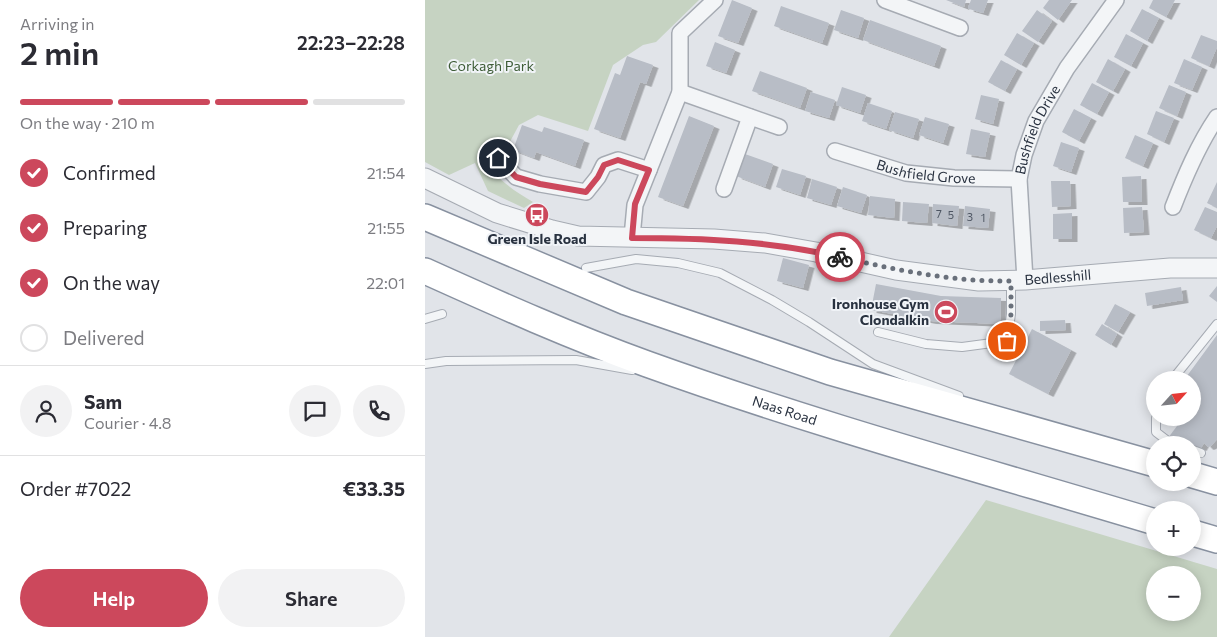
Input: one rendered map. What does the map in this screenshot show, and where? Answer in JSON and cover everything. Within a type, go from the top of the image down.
[{"type":"highway","points":[[425,217],[626,302],[830,372],[1146,461]]},
{"type":"highway","name":"Naas Road","points":[[425,271],[516,312],[645,363],[700,382],[813,419],[1146,519]]},
{"type":"highway","points":[[1201,468],[1217,482]]},
{"type":"highway","points":[[1201,535],[1217,540]]},
{"type":"street","points":[[425,178],[497,213],[551,230],[579,236],[632,238],[635,204],[680,92],[680,33],[715,0]]},
{"type":"street","points":[[885,0],[960,28]]},
{"type":"street","name":"Bushfield Drive","points":[[1018,281],[1019,179],[1024,155],[1036,122],[1067,68],[1116,0]]},
{"type":"street","points":[[680,92],[779,127]]},
{"type":"street","points":[[724,189],[751,117]]},
{"type":"street","points":[[1173,207],[1184,178],[1208,130],[1217,117]]},
{"type":"street","name":"Bushfield Grove","points":[[835,151],[906,173],[954,178],[1019,179]]},
{"type":"street","points":[[498,158],[516,177],[540,184],[586,192],[598,177],[604,165],[618,160],[649,170]]},
{"type":"street","name":"Bedlesshill","points":[[632,238],[714,239],[765,243],[896,270],[979,282],[1018,281],[1170,268],[1217,268]]},
{"type":"lane","points":[[586,268],[636,260],[678,263],[720,273],[809,322],[873,364],[971,401]]},
{"type":"lane","points":[[878,332],[926,344],[962,347],[1007,341],[1018,281]]},
{"type":"lane","points":[[425,319],[442,314]]},
{"type":"lane","points":[[1179,371],[1217,324]]},
{"type":"lane","points":[[425,364],[445,361],[576,360],[700,382]]},
{"type":"lane","points":[[998,411],[1025,421],[1146,455]]},
{"type":"lane","points":[[1156,426],[1156,432],[1161,436]]},
{"type":"lane","points":[[1201,470],[1217,475]]},
{"type":"green space","name":"Corkagh Park","points":[[425,0],[699,0],[656,42],[643,45],[613,65],[588,131],[538,115],[519,125],[507,147],[497,145],[482,156],[504,182],[533,202],[524,208],[488,191],[475,163],[449,175],[425,162]]},
{"type":"green space","points":[[986,500],[1146,548],[1146,556],[1173,556],[1217,569],[1217,637],[889,637]]},
{"type":"building","points":[[732,0],[752,8],[738,43],[718,36]]},
{"type":"building","points":[[946,0],[966,0],[964,7]]},
{"type":"building","points":[[971,0],[988,0],[983,13],[968,8]]},
{"type":"building","points":[[1049,0],[1072,0],[1058,20],[1043,8]]},
{"type":"building","points":[[1153,0],[1175,0],[1166,17],[1149,8]]},
{"type":"building","points":[[781,6],[829,23],[822,43],[774,26]]},
{"type":"building","points":[[1142,9],[1159,18],[1147,41],[1130,31]]},
{"type":"building","points":[[841,10],[864,18],[858,38],[834,30]]},
{"type":"building","points":[[1037,10],[1052,21],[1038,42],[1022,31]]},
{"type":"building","points":[[870,20],[941,46],[934,66],[863,40]]},
{"type":"building","points":[[1017,33],[1034,43],[1021,65],[1004,55]]},
{"type":"building","points":[[1126,34],[1143,43],[1131,66],[1114,57]]},
{"type":"building","points":[[1201,35],[1217,41],[1217,47],[1209,66],[1191,58]]},
{"type":"building","points":[[715,42],[735,50],[726,73],[706,66]]},
{"type":"building","points":[[627,56],[653,65],[646,84],[640,82],[620,138],[594,129],[615,73],[620,75]]},
{"type":"building","points":[[1108,59],[1125,69],[1113,91],[1096,82]]},
{"type":"building","points":[[1184,59],[1202,67],[1192,90],[1174,83]]},
{"type":"building","points":[[1001,60],[1017,69],[1005,91],[988,82]]},
{"type":"building","points":[[760,71],[807,88],[800,108],[752,91]]},
{"type":"building","points":[[1092,83],[1109,92],[1097,114],[1080,105]]},
{"type":"building","points":[[1169,85],[1186,92],[1177,116],[1159,108]]},
{"type":"building","points":[[842,87],[866,95],[860,113],[836,105]]},
{"type":"building","points":[[811,92],[835,100],[829,118],[805,111]]},
{"type":"building","points":[[981,95],[999,99],[993,124],[975,119]]},
{"type":"building","points":[[868,103],[892,111],[886,129],[862,121]]},
{"type":"building","points":[[1074,109],[1091,118],[1079,141],[1062,132]]},
{"type":"building","points":[[1156,111],[1174,118],[1164,142],[1147,134]]},
{"type":"building","points":[[895,112],[919,119],[913,138],[889,130]]},
{"type":"building","points":[[689,116],[714,126],[683,206],[658,197]]},
{"type":"building","points":[[925,117],[949,124],[943,143],[919,135]]},
{"type":"building","points":[[522,125],[542,132],[544,127],[584,140],[575,166],[536,152],[534,158],[513,150]]},
{"type":"building","points":[[971,129],[990,133],[985,157],[966,154]]},
{"type":"building","points":[[1135,135],[1153,143],[1143,166],[1125,158]]},
{"type":"building","points":[[1061,142],[1079,148],[1071,172],[1053,166]]},
{"type":"building","points":[[745,154],[773,164],[765,187],[736,176]]},
{"type":"building","points":[[782,169],[806,176],[800,195],[776,187]]},
{"type":"building","points":[[1141,176],[1142,202],[1123,202],[1122,177]]},
{"type":"building","points":[[812,179],[837,187],[831,205],[807,198]]},
{"type":"building","points":[[1051,181],[1070,181],[1071,206],[1052,207]]},
{"type":"building","points":[[1217,182],[1217,208],[1207,203]]},
{"type":"building","points":[[843,187],[867,195],[861,213],[837,206]]},
{"type":"building","points":[[870,196],[895,199],[894,218],[868,215]]},
{"type":"building","points":[[903,202],[929,204],[927,223],[902,221]]},
{"type":"building","points":[[933,204],[959,206],[957,226],[932,223]]},
{"type":"building","points":[[965,206],[990,209],[988,228],[963,226]]},
{"type":"building","points":[[1142,207],[1144,232],[1124,233],[1123,208]]},
{"type":"building","points":[[1205,207],[1217,212],[1217,226],[1211,238],[1194,230]]},
{"type":"building","points":[[1072,213],[1072,239],[1053,239],[1053,214]]},
{"type":"building","points":[[783,258],[809,265],[803,288],[777,281]]},
{"type":"building","points":[[876,284],[941,296],[1001,298],[1000,324],[931,321],[871,310]]},
{"type":"building","points":[[1217,286],[1217,302],[1209,296]]},
{"type":"building","points":[[1181,287],[1183,300],[1147,306],[1145,293]]},
{"type":"building","points":[[1115,304],[1130,312],[1118,332],[1104,324]]},
{"type":"building","points":[[1065,320],[1066,330],[1040,331],[1040,321]]},
{"type":"building","points":[[1102,324],[1117,334],[1111,345],[1095,335]]},
{"type":"building","points":[[1032,329],[1071,350],[1048,394],[1009,374]]},
{"type":"building","points":[[1217,335],[1217,439],[1208,447],[1204,443],[1201,448],[1201,436],[1170,436],[1177,426],[1201,426],[1201,371],[1191,371]]},
{"type":"way so far","points":[[840,257],[896,270],[939,277],[979,282],[1011,281],[1011,314],[1007,341]]},
{"type":"place","name":"Green Isle Road","points":[[537,215]]},
{"type":"place","name":"Ironhouse Gym Clondalkin","points":[[946,312]]},
{"type":"route","points":[[498,158],[516,177],[540,184],[586,192],[598,177],[604,165],[618,160],[649,170],[635,204],[632,238],[714,239],[765,243],[840,257]]}]
